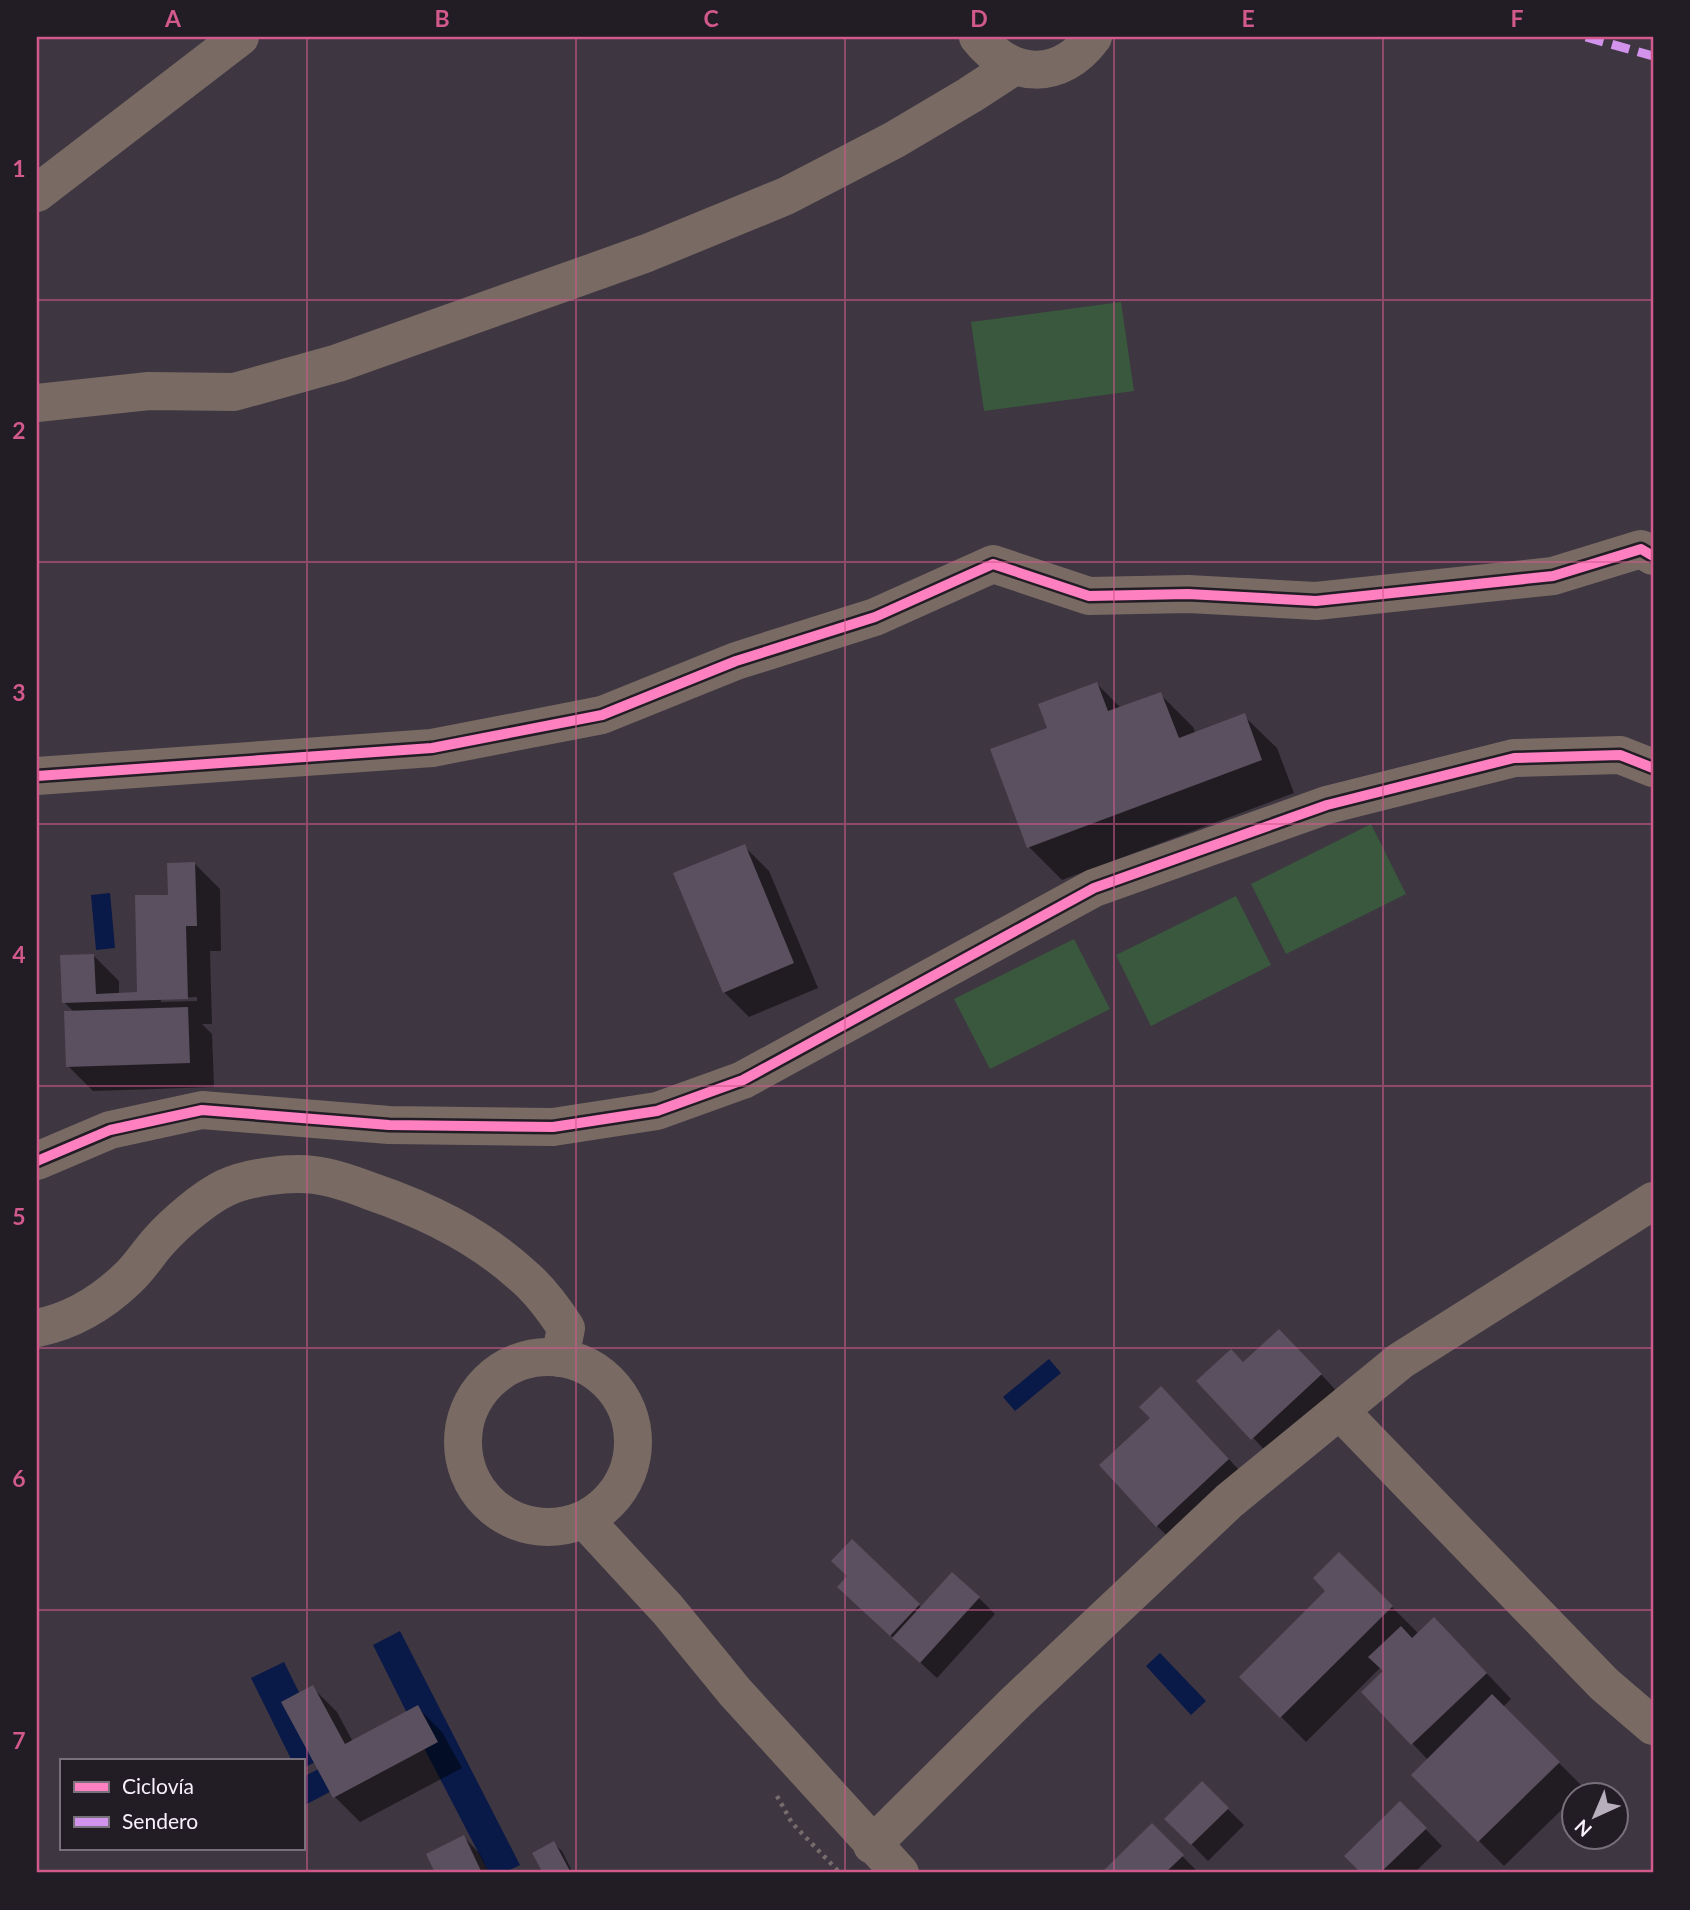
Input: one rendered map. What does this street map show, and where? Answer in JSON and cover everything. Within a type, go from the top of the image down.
[{"type":"street","points":[[37,193],[240,37]]},
{"type":"street","points":[[978,37],[993,55],[1013,67],[1035,71],[1058,66],[1078,55],[1093,37]]},
{"type":"street","points":[[37,403],[149,391],[234,392],[338,363],[647,253],[786,196],[894,140],[1013,67]]},
{"type":"street","points":[[37,776],[432,748],[603,715],[736,661],[875,617],[993,564],[1089,596],[1188,594],[1316,601],[1553,576],[1641,549],[1653,556]]},
{"type":"street","points":[[37,1161],[110,1130],[202,1110],[389,1125],[552,1127],[657,1111],[743,1080],[1094,888],[1327,805],[1514,758],[1620,755],[1653,768]]},
{"type":"street","points":[[313,1174],[323,1121]]},
{"type":"street","points":[[37,1328],[60,1323],[98,1303],[130,1277],[160,1240],[225,1188],[267,1176],[313,1174],[381,1194],[452,1224],[491,1249],[523,1275],[547,1300],[566,1328],[560,1358]]},
{"type":"street","points":[[872,1845],[1016,1702],[1229,1502],[1400,1361],[1653,1201]]},
{"type":"street","points":[[545,1355],[560,1358],[578,1361],[607,1379],[627,1406],[635,1439],[630,1472],[612,1501],[585,1520],[552,1529],[519,1523],[490,1506],[470,1478],[462,1445],[467,1412],[485,1383],[512,1364],[545,1355]]},
{"type":"street","points":[[1340,1411],[1604,1684],[1653,1726]]},
{"type":"street","points":[[585,1520],[668,1610],[735,1692],[900,1873]]},
{"type":"green space","points":[[1121,302],[1134,391],[984,411],[971,322]]},
{"type":"green space","points":[[1371,824],[1406,894],[1286,954],[1251,884]]},
{"type":"green space","points":[[1236,896],[1271,965],[1151,1026],[1116,955]]},
{"type":"green space","points":[[1074,939],[1110,1009],[990,1069],[954,999]]},
{"type":"water","points":[[110,893],[115,948],[96,950],[91,895]]},
{"type":"water","points":[[1049,1359],[1061,1373],[1015,1411],[1003,1397]]},
{"type":"water","points":[[400,1631],[520,1865],[503,1873],[489,1873],[422,1744],[304,1805],[304,1776],[411,1721],[373,1645]]},
{"type":"water","points":[[1160,1653],[1206,1701],[1191,1715],[1146,1666]]},
{"type":"water","points":[[284,1662],[330,1755],[304,1768],[304,1759],[291,1759],[251,1678]]},
{"type":"building","points":[[1097,682],[1108,711],[1161,692],[1179,738],[1245,713],[1262,760],[1027,848],[990,749],[1047,728],[1038,704]]},
{"type":"building","points":[[745,844],[794,963],[723,993],[673,873]]},
{"type":"building","points":[[195,862],[197,926],[186,926],[188,999],[62,1003],[60,955],[94,954],[96,994],[137,992],[135,895],[168,895],[167,863]]},
{"type":"building","points":[[188,1007],[190,1063],[66,1067],[64,1011]]},
{"type":"building","points":[[1279,1329],[1322,1374],[1251,1440],[1196,1381],[1231,1349],[1243,1362]]},
{"type":"building","points":[[1161,1386],[1229,1459],[1156,1527],[1099,1465],[1150,1418],[1139,1407]]},
{"type":"building","points":[[852,1539],[920,1604],[890,1636],[837,1587],[847,1576],[831,1561]]},
{"type":"building","points":[[1339,1552],[1393,1606],[1280,1718],[1239,1677],[1325,1591],[1313,1578]]},
{"type":"building","points":[[952,1572],[980,1597],[920,1663],[892,1638]]},
{"type":"building","points":[[1434,1617],[1487,1673],[1411,1745],[1361,1692],[1383,1671],[1368,1657],[1401,1626],[1412,1638]]},
{"type":"building","points":[[313,1685],[345,1744],[418,1705],[438,1742],[333,1798],[281,1702]]},
{"type":"building","points":[[1492,1694],[1560,1762],[1478,1842],[1411,1775]]},
{"type":"building","points":[[1202,1781],[1229,1808],[1191,1845],[1164,1819]]},
{"type":"building","points":[[1400,1801],[1427,1828],[1380,1873],[1361,1873],[1344,1856]]},
{"type":"building","points":[[1152,1823],[1184,1855],[1165,1873],[1101,1873]]},
{"type":"building","points":[[464,1835],[482,1873],[435,1873],[426,1854]]},
{"type":"building","points":[[554,1841],[571,1873],[543,1873],[532,1853]]},
{"type":"marked path","points":[[1586,37],[1653,56]]},
{"type":"cycle path","points":[[37,776],[432,748],[602,715],[736,661],[875,617],[993,564],[1089,596],[1188,594],[1316,601],[1553,576],[1641,549],[1653,556]]},
{"type":"cycle path","points":[[37,1161],[110,1130],[202,1110],[389,1125],[553,1127],[657,1111],[743,1080],[1094,888],[1327,805],[1514,758],[1620,755],[1653,768]]}]
